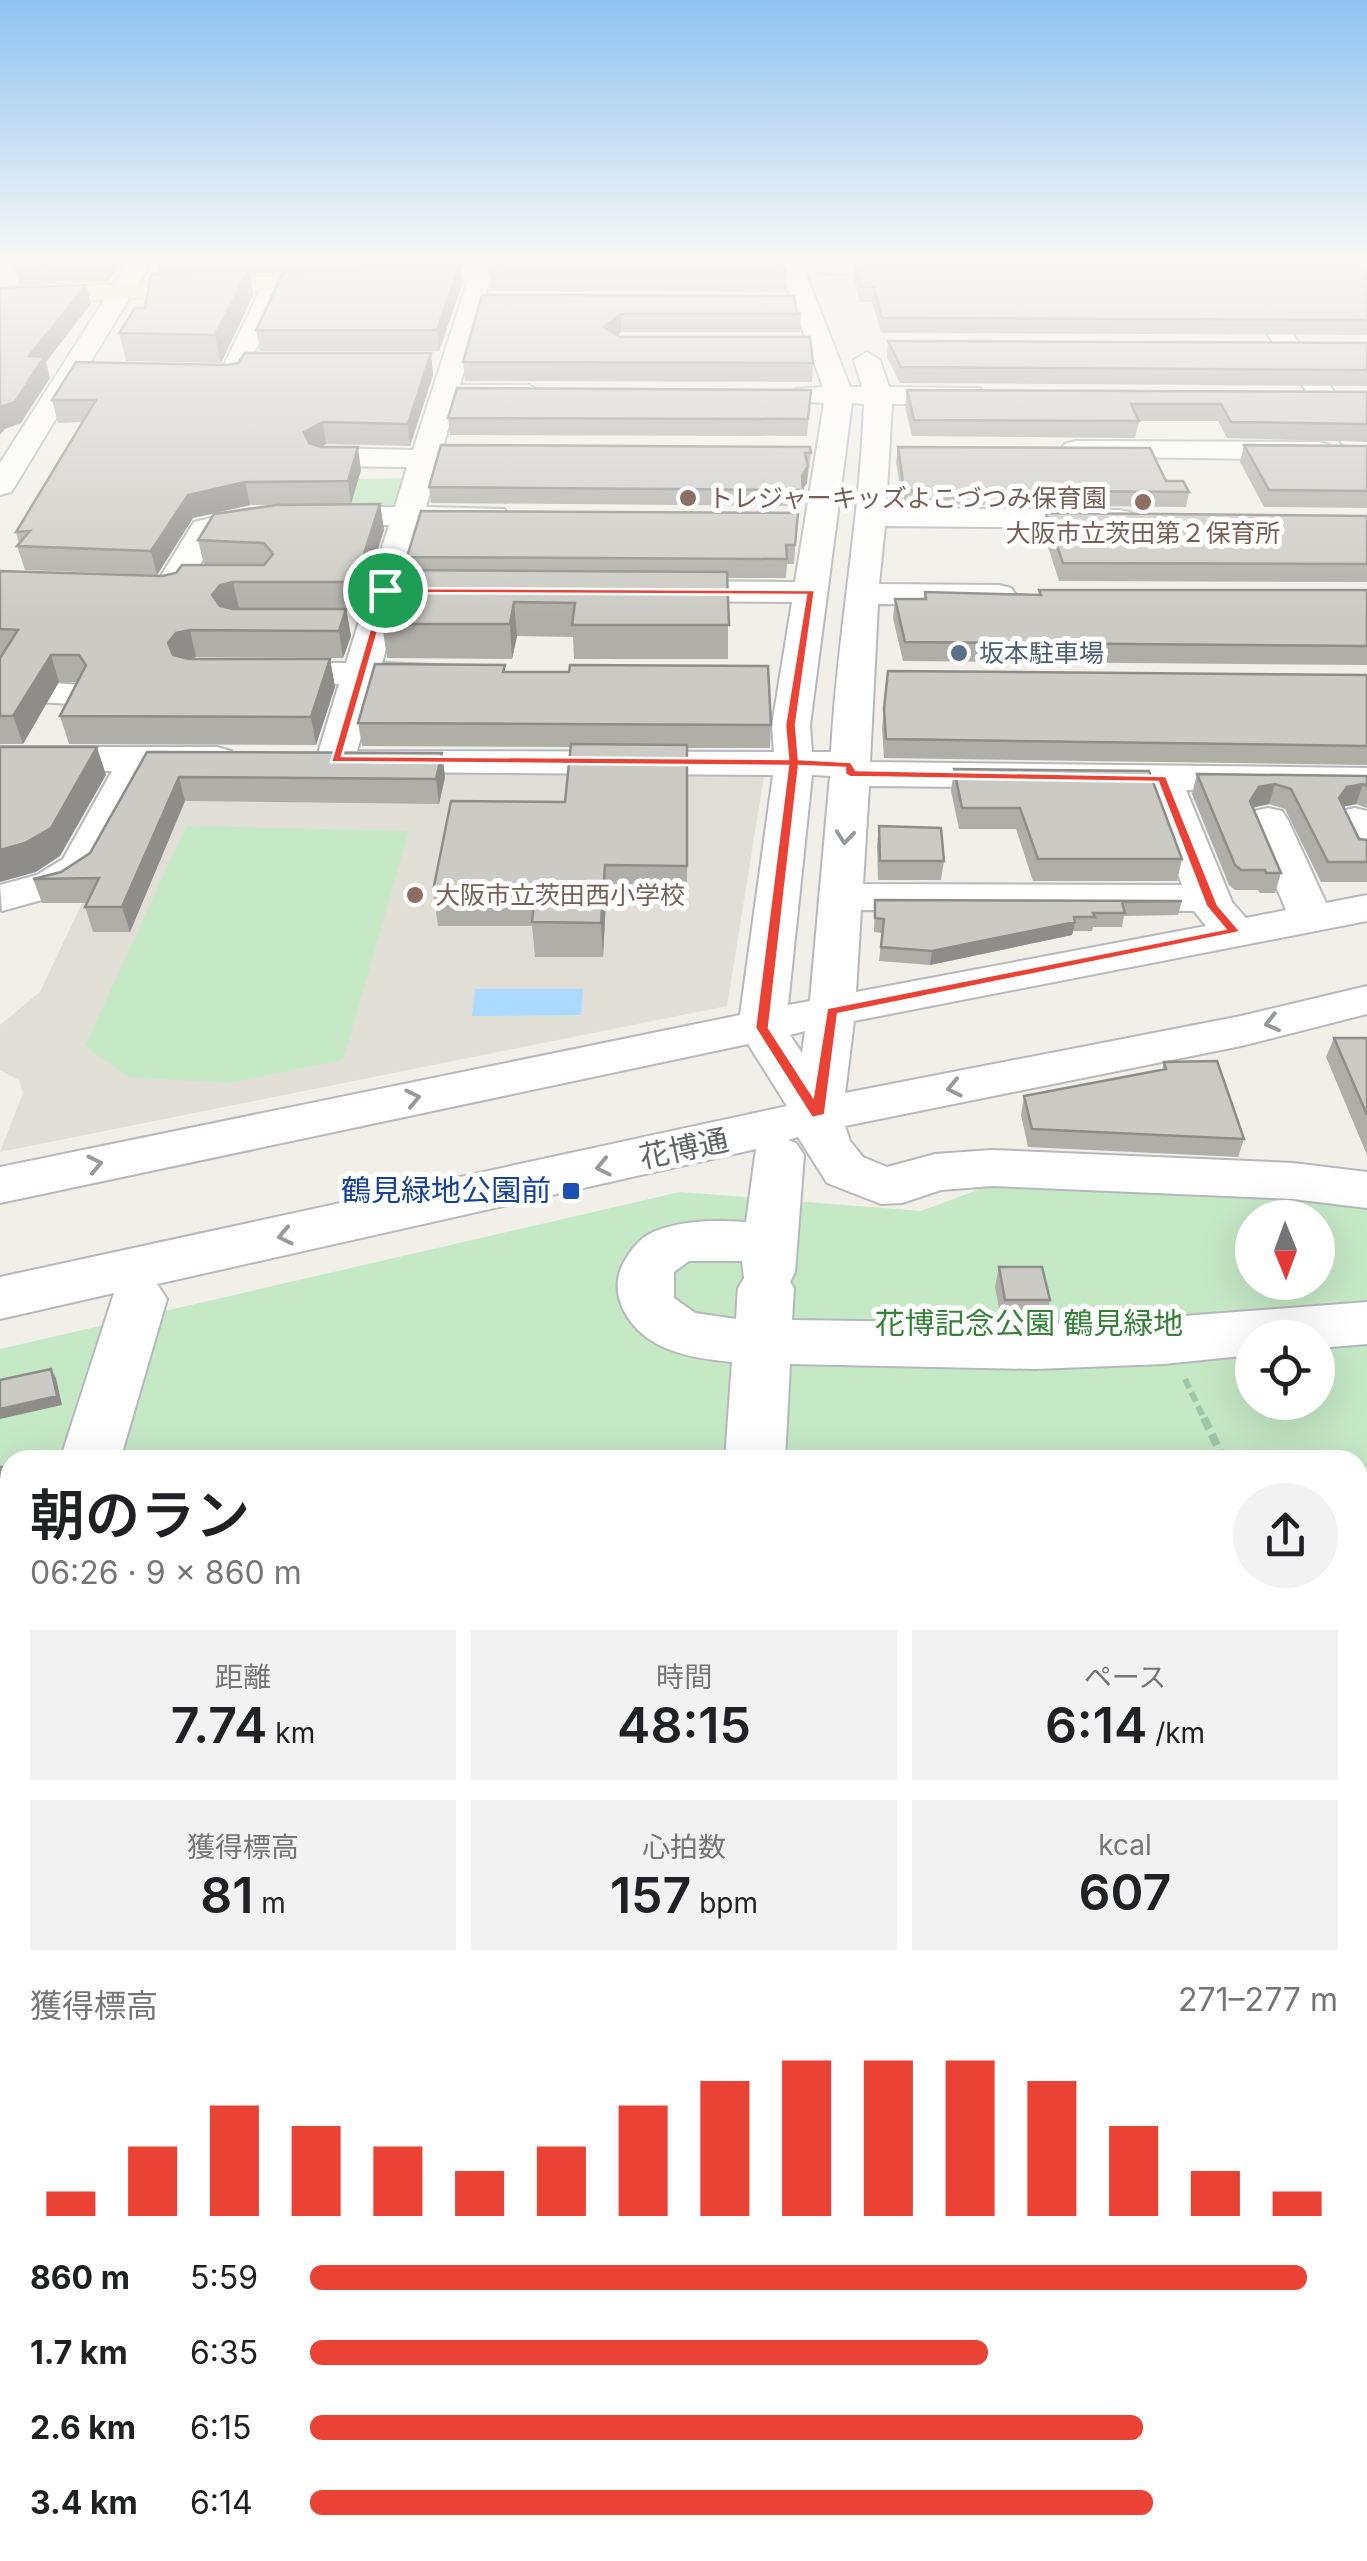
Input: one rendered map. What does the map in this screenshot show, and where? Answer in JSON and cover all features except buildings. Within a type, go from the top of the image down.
[{"type":"street","points":[[0,486],[78,381]]},
{"type":"street","points":[[450,381],[360,674],[321,760],[466,744],[780,737],[861,721],[1158,779],[1367,780]]},
{"type":"street","points":[[469,381],[563,394]]},
{"type":"street","points":[[780,395],[800,381]]},
{"type":"street","points":[[840,381],[832,450],[808,530],[812,592],[799,674],[780,737],[762,1028],[817,1115],[826,1146],[845,1170],[882,1186],[902,1185],[935,1172],[992,1168],[1293,1181],[1367,1190]]},
{"type":"street","points":[[817,1115],[832,1011],[840,897],[861,721],[868,556],[889,476],[878,396],[866,381]]},
{"type":"street","points":[[866,381],[878,396]]},
{"type":"street","points":[[1317,381],[1364,455]]},
{"type":"street","points":[[878,396],[1014,396]]},
{"type":"street","points":[[1288,396],[1367,397]]},
{"type":"street","points":[[326,458],[464,449]]},
{"type":"street","points":[[794,450],[832,450]]},
{"type":"street","points":[[1059,450],[1364,455]]},
{"type":"street","points":[[1059,450],[1091,481]]},
{"type":"street","points":[[1059,450],[1088,519]]},
{"type":"street","points":[[889,476],[1042,518],[1148,520]]},
{"type":"street","points":[[0,583],[169,589],[192,578],[196,546],[206,529],[250,518],[526,516]]},
{"type":"street","points":[[1042,518],[1054,554]]},
{"type":"street","points":[[808,530],[868,556]]},
{"type":"street","points":[[196,546],[278,546]]},
{"type":"street","points":[[349,588],[382,600]]},
{"type":"street","points":[[337,622],[382,600],[424,590]]},
{"type":"street","points":[[618,591],[812,592]]},
{"type":"street","points":[[864,594],[1040,595]]},
{"type":"street","points":[[214,672],[480,674]]},
{"type":"street","points":[[759,674],[799,674]]},
{"type":"street","points":[[14,765],[70,694]]},
{"type":"street","points":[[861,721],[921,744]]},
{"type":"street","points":[[1137,737],[1222,915]]},
{"type":"street","points":[[2,898],[52,884],[80,867],[138,759]]},
{"type":"street","points":[[14,765],[250,759]]},
{"type":"street","points":[[1268,820],[1310,916]]},
{"type":"street","points":[[840,897],[1222,915],[1310,916],[1367,908]]},
{"type":"street","points":[[0,1184],[762,1028],[1222,915]]},
{"type":"street","name":"花博通","points":[[0,1298],[742,1136],[817,1115],[1358,1010]]},
{"type":"street","points":[[756,1450],[778,1154]]},
{"type":"street","points":[[767,1286],[1014,1350],[1167,1342],[1367,1323]]},
{"type":"street","points":[[93,1450],[139,1299]]},
{"type":"path","points":[[1167,1342],[1219,1450]]},
{"type":"shaded area","name":"大阪市立茨田西小学校","points":[[146,768],[764,776],[727,1006],[0,1152],[23,1093],[19,1080],[0,1070],[0,1025],[40,992]]},
{"type":"green space","points":[[407,478],[395,506],[388,511],[315,510],[308,480]]},
{"type":"green space","points":[[186,826],[409,831],[343,1060],[228,1083],[129,1077],[85,1046]]},
{"type":"green space","name":"花博記念公園 鶴見緑地","points":[[988,1186],[1300,1200],[1235,1200],[1235,1300],[1335,1300],[1335,1202],[1367,1203],[1367,1450],[0,1450],[0,1349],[680,1192],[921,1211]]},
{"type":"water","points":[[475,989],[583,989],[581,1015],[472,1016]]},
{"type":"place","name":"トレジャーキッズよこづつみ保育園","points":[[688,498]]},
{"type":"place","name":"大阪市立茨田第２保育所","points":[[1143,502]]},
{"type":"place","name":"坂本駐車場","points":[[959,653]]},
{"type":"place","name":"大阪市立茨田西小学校","points":[[415,895]]},
{"type":"place","name":"鶴見緑地公園前","points":[[571,1191]]},
{"type":"route","points":[[385,590],[335,760],[794,762],[851,765],[850,774],[1162,779],[1212,906],[1234,932],[832,1011],[817,1115],[762,1028],[794,762],[791,725],[812,592],[385,590]]}]
